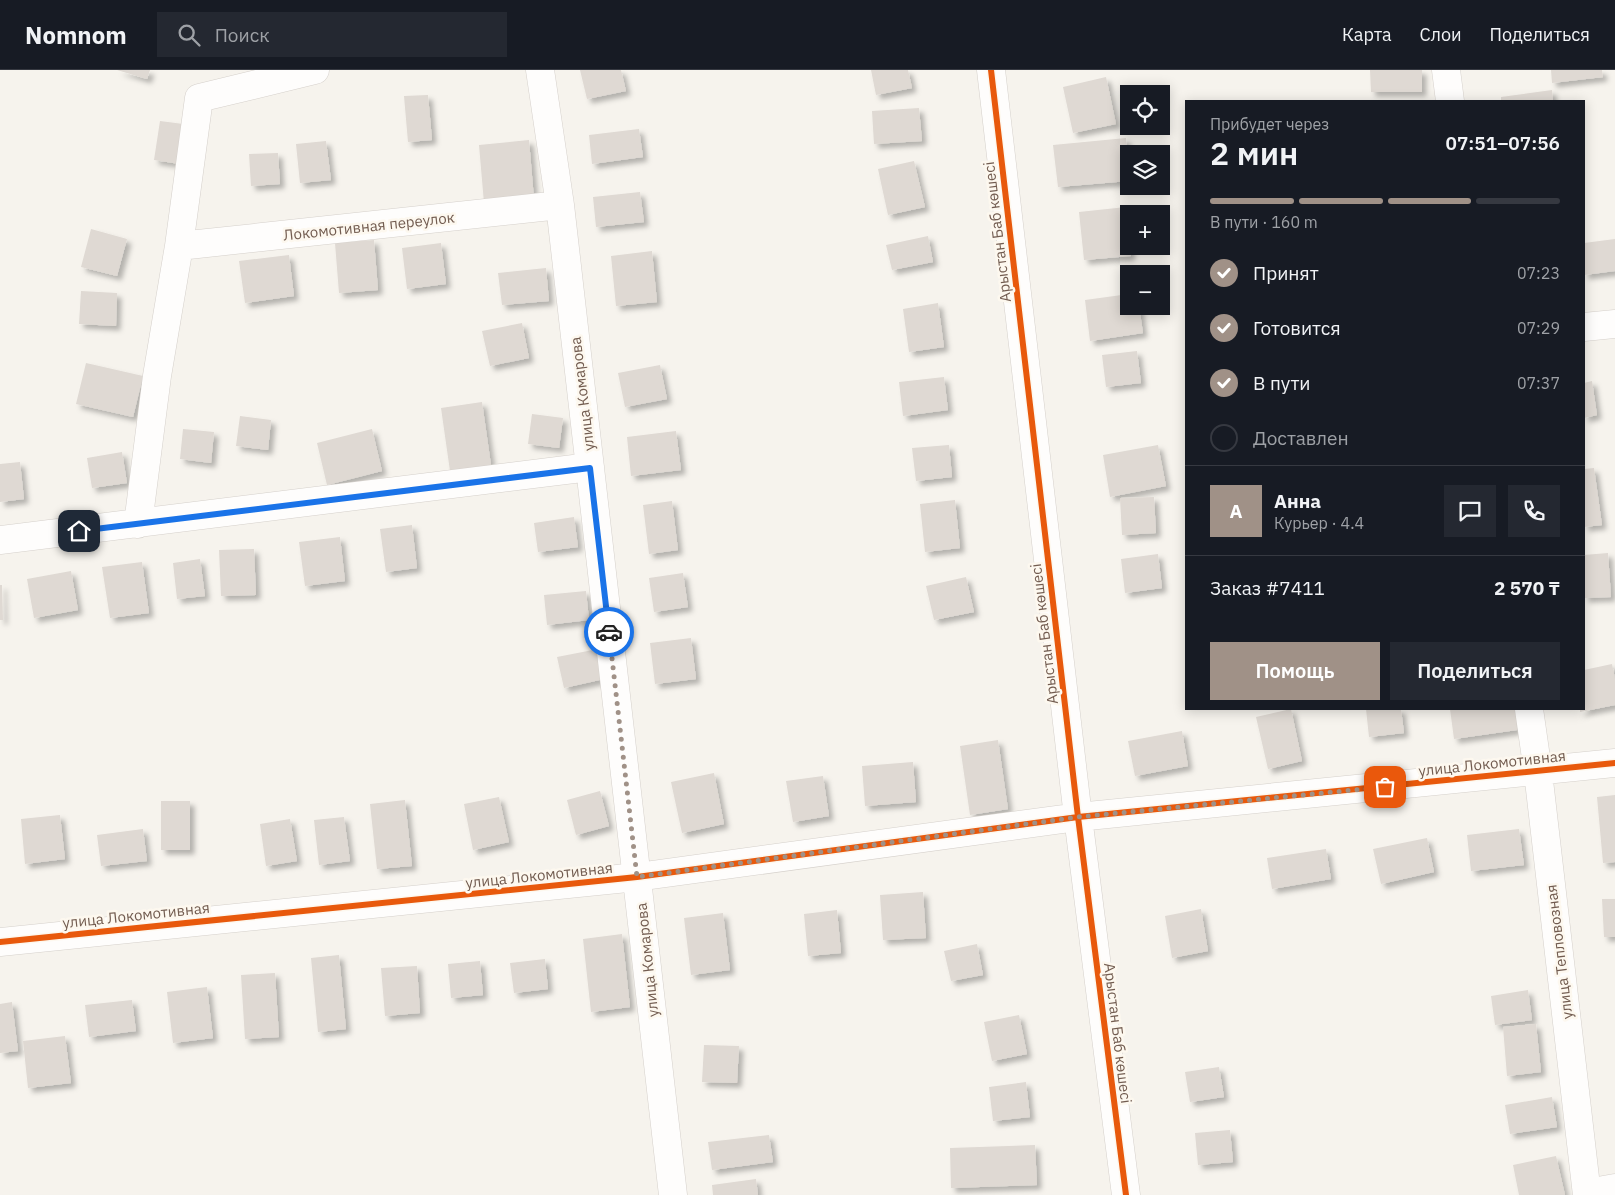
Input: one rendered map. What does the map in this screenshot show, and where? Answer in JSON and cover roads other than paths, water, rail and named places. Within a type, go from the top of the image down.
[{"type":"street","points":[[138,524],[157,376],[179,246],[199,98],[315,70]]},
{"type":"street","name":"улица Комарова","points":[[540,70],[560,205],[673,1195]]},
{"type":"street","name":"Арыстан Баб көшесі","points":[[991,70],[1078,817],[1126,1195]]},
{"type":"street","points":[[1446,70],[1450,100]]},
{"type":"street","name":"Локомотивная переулок","points":[[179,246],[560,205]]},
{"type":"street","points":[[1585,327],[1615,324]]},
{"type":"street","points":[[0,540],[590,468]]},
{"type":"street","name":"улица Тепловозная","points":[[1530,710],[1587,1194]]},
{"type":"street","name":"улица Локомотивная","points":[[0,942],[637,877],[1078,817],[1615,763]]},
{"type":"street","points":[[1587,1194],[1615,1188]]}]
